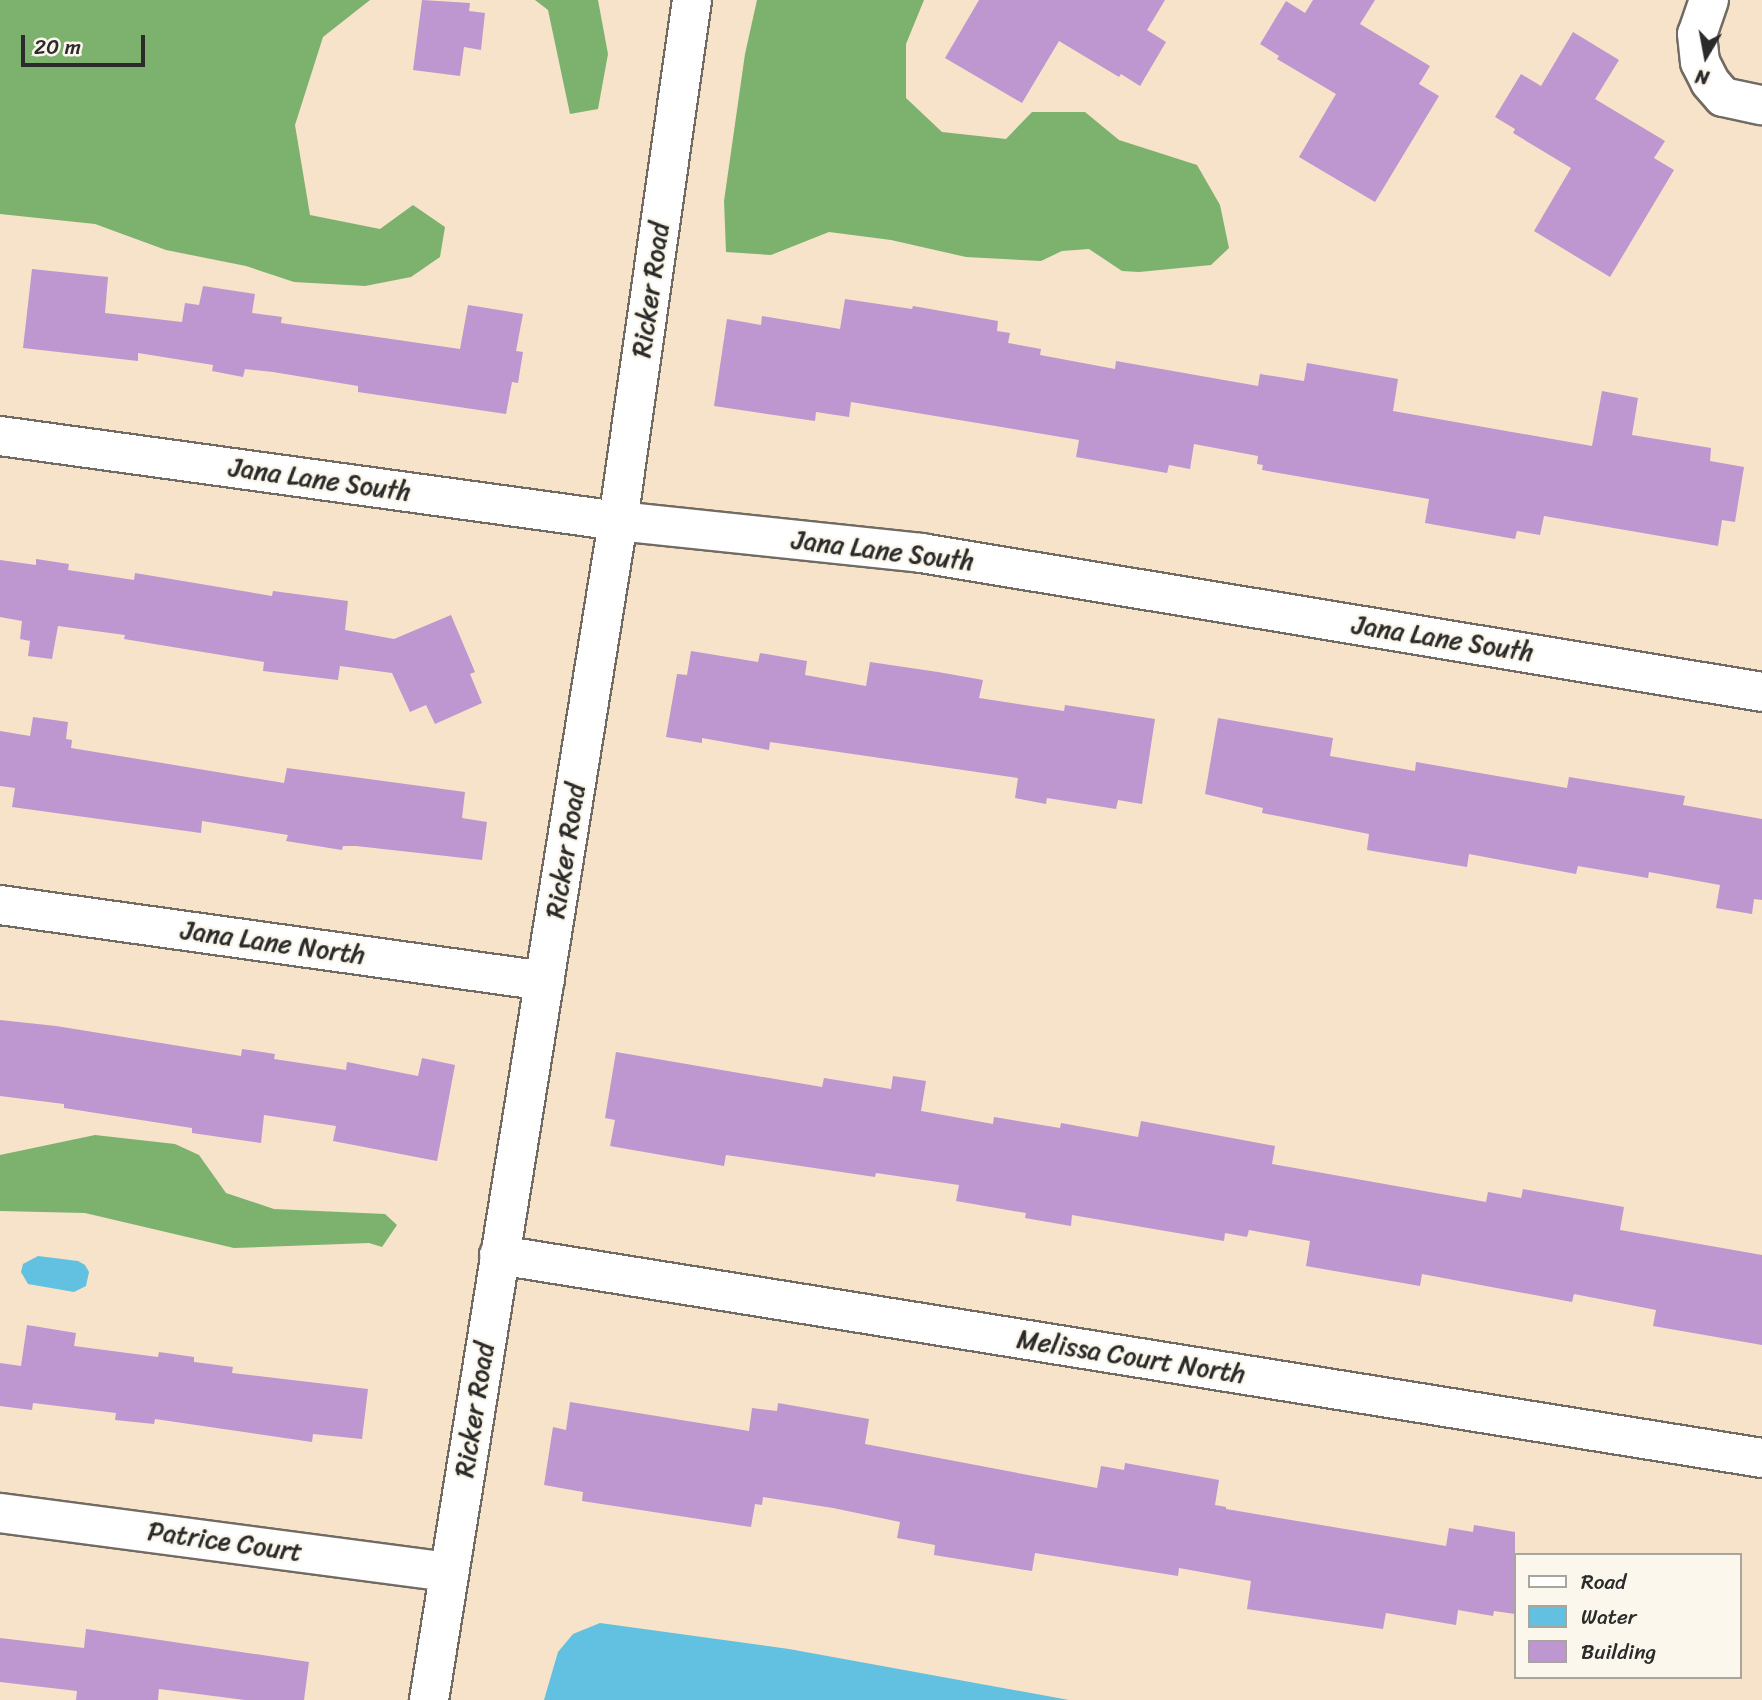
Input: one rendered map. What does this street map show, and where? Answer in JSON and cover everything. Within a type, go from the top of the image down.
[{"type":"street","name":"Ricker Road","points":[[429,1700],[618,521],[692,0]]},
{"type":"street","points":[[1709,0],[1697,34],[1700,62],[1710,82],[1723,97],[1762,106]]},
{"type":"street","name":"Jana Lane South","points":[[0,436],[618,521],[921,553],[1762,692]]},
{"type":"street","name":"Jana Lane North","points":[[0,905],[545,981]]},
{"type":"street","name":"Melissa Court North","points":[[499,1255],[1762,1458]]},
{"type":"street","name":"Patrice Court","points":[[0,1513],[449,1572]]},
{"type":"green space","points":[[0,0],[370,0],[323,37],[295,125],[310,215],[380,229],[413,205],[445,227],[440,257],[411,277],[365,286],[294,282],[246,266],[166,250],[95,224],[0,214]]},
{"type":"green space","points":[[535,0],[598,0],[608,54],[598,109],[570,114],[548,10]]},
{"type":"green space","points":[[757,0],[924,0],[906,44],[906,98],[942,132],[1006,139],[1032,112],[1085,112],[1119,140],[1197,165],[1220,205],[1229,248],[1211,265],[1139,272],[1122,271],[1089,249],[1062,251],[1041,261],[966,257],[891,240],[829,232],[771,255],[726,252],[724,201],[745,54]]},
{"type":"green space","points":[[95,1135],[175,1144],[199,1155],[226,1193],[274,1209],[385,1214],[397,1225],[382,1247],[369,1243],[234,1248],[85,1213],[0,1211],[0,1155]]},
{"type":"water","points":[[38,1256],[78,1261],[85,1265],[89,1272],[86,1286],[74,1292],[28,1284],[21,1272],[23,1264]]},
{"type":"water","points":[[600,1623],[789,1649],[1069,1700],[544,1700],[558,1652],[573,1634]]},
{"type":"building","points":[[422,0],[470,3],[469,11],[485,13],[481,50],[464,47],[460,76],[413,70]]},
{"type":"building","points":[[979,0],[1165,0],[1147,30],[1166,42],[1140,86],[1121,74],[1119,77],[1059,41],[1022,103],[945,58]]},
{"type":"building","points":[[1313,0],[1375,0],[1360,24],[1430,66],[1419,84],[1439,96],[1375,202],[1299,157],[1336,94],[1277,59],[1279,56],[1260,44],[1286,1],[1305,13]]},
{"type":"building","points":[[1573,32],[1619,60],[1595,99],[1665,141],[1654,158],[1674,170],[1610,277],[1534,231],[1571,168],[1513,133],[1515,129],[1495,117],[1521,74],[1541,86]]},
{"type":"building","points":[[32,269],[108,277],[105,313],[182,322],[185,303],[199,305],[203,286],[255,294],[252,313],[282,317],[281,323],[460,349],[468,305],[523,314],[516,351],[523,352],[518,383],[512,382],[506,414],[358,392],[358,386],[273,372],[245,369],[243,377],[212,371],[213,365],[138,353],[138,361],[23,348]]},
{"type":"building","points":[[845,299],[912,309],[913,306],[998,321],[997,331],[1010,333],[1008,343],[1041,349],[1040,355],[1115,369],[1116,361],[1258,386],[1260,374],[1304,381],[1307,363],[1398,379],[1393,411],[1592,446],[1602,391],[1638,398],[1632,435],[1711,448],[1710,461],[1744,467],[1735,522],[1722,520],[1718,546],[1544,516],[1540,535],[1517,531],[1515,539],[1425,523],[1429,499],[1262,470],[1263,465],[1257,464],[1258,456],[1194,444],[1190,469],[1169,465],[1167,473],[1076,457],[1079,440],[851,402],[849,417],[816,412],[815,421],[714,406],[727,319],[761,325],[762,316],[840,329]]},
{"type":"building","points":[[36,559],[69,564],[68,570],[134,580],[135,573],[272,596],[273,591],[348,601],[345,630],[394,639],[451,615],[475,672],[470,674],[482,703],[435,724],[426,705],[410,712],[392,673],[340,666],[338,680],[263,671],[264,662],[124,639],[125,635],[58,626],[52,659],[28,656],[30,641],[20,639],[22,621],[0,617],[0,560],[36,565]]},
{"type":"building","points":[[691,651],[758,662],[760,653],[807,661],[805,675],[866,686],[870,662],[983,680],[979,698],[1064,711],[1065,705],[1155,719],[1142,804],[1118,800],[1116,809],[1047,798],[1046,804],[1015,798],[1018,778],[770,742],[769,750],[702,738],[702,743],[666,737],[677,674],[687,675]]},
{"type":"building","points":[[33,717],[68,722],[66,739],[72,740],[71,748],[284,783],[287,768],[465,792],[462,818],[487,822],[482,860],[356,846],[343,846],[342,850],[286,841],[288,835],[202,821],[201,833],[12,807],[15,788],[0,786],[0,731],[30,736]]},
{"type":"building","points":[[1218,718],[1333,738],[1330,756],[1415,771],[1416,762],[1567,788],[1569,777],[1685,796],[1683,805],[1762,819],[1762,900],[1754,899],[1752,914],[1716,908],[1720,885],[1649,872],[1648,878],[1578,866],[1576,874],[1469,854],[1467,867],[1367,850],[1369,834],[1262,813],[1263,808],[1205,794]]},
{"type":"building","points":[[0,1020],[56,1026],[241,1056],[242,1049],[275,1054],[274,1059],[346,1070],[347,1062],[418,1076],[422,1058],[455,1065],[437,1161],[333,1141],[336,1126],[264,1115],[261,1143],[192,1133],[192,1128],[64,1108],[64,1104],[0,1096]]},
{"type":"building","points":[[616,1052],[822,1087],[824,1078],[891,1089],[893,1076],[926,1081],[921,1111],[993,1124],[994,1117],[1060,1128],[1061,1123],[1138,1137],[1141,1121],[1275,1146],[1272,1164],[1486,1202],[1488,1192],[1521,1198],[1523,1189],[1624,1207],[1620,1230],[1762,1255],[1762,1345],[1653,1326],[1656,1310],[1574,1294],[1572,1302],[1422,1274],[1420,1286],[1306,1266],[1310,1241],[1249,1230],[1247,1237],[1225,1233],[1224,1241],[1072,1215],[1071,1226],[1025,1218],[1026,1213],[956,1201],[959,1185],[876,1173],[875,1177],[726,1155],[724,1166],[610,1146],[615,1120],[605,1118]]},
{"type":"building","points":[[27,1325],[76,1333],[74,1346],[158,1357],[159,1352],[194,1357],[194,1362],[233,1367],[232,1373],[368,1389],[362,1439],[313,1434],[312,1442],[155,1419],[154,1424],[115,1420],[116,1413],[33,1403],[32,1410],[0,1406],[0,1363],[21,1366]]},
{"type":"building","points":[[570,1402],[749,1431],[752,1408],[777,1411],[778,1403],[869,1419],[865,1444],[1097,1488],[1101,1466],[1124,1470],[1125,1463],[1219,1480],[1215,1505],[1226,1509],[1446,1546],[1449,1528],[1473,1532],[1474,1525],[1515,1532],[1514,1614],[1494,1611],[1493,1616],[1458,1610],[1456,1625],[1386,1613],[1383,1629],[1247,1609],[1251,1581],[1179,1568],[1178,1576],[1035,1553],[1032,1571],[934,1555],[935,1545],[897,1538],[900,1522],[833,1508],[763,1497],[762,1505],[755,1504],[751,1527],[582,1501],[583,1492],[544,1485],[553,1427],[566,1430]]},
{"type":"building","points":[[86,1629],[309,1662],[304,1700],[245,1700],[159,1689],[158,1700],[76,1700],[77,1691],[0,1682],[0,1638],[84,1648]]}]
